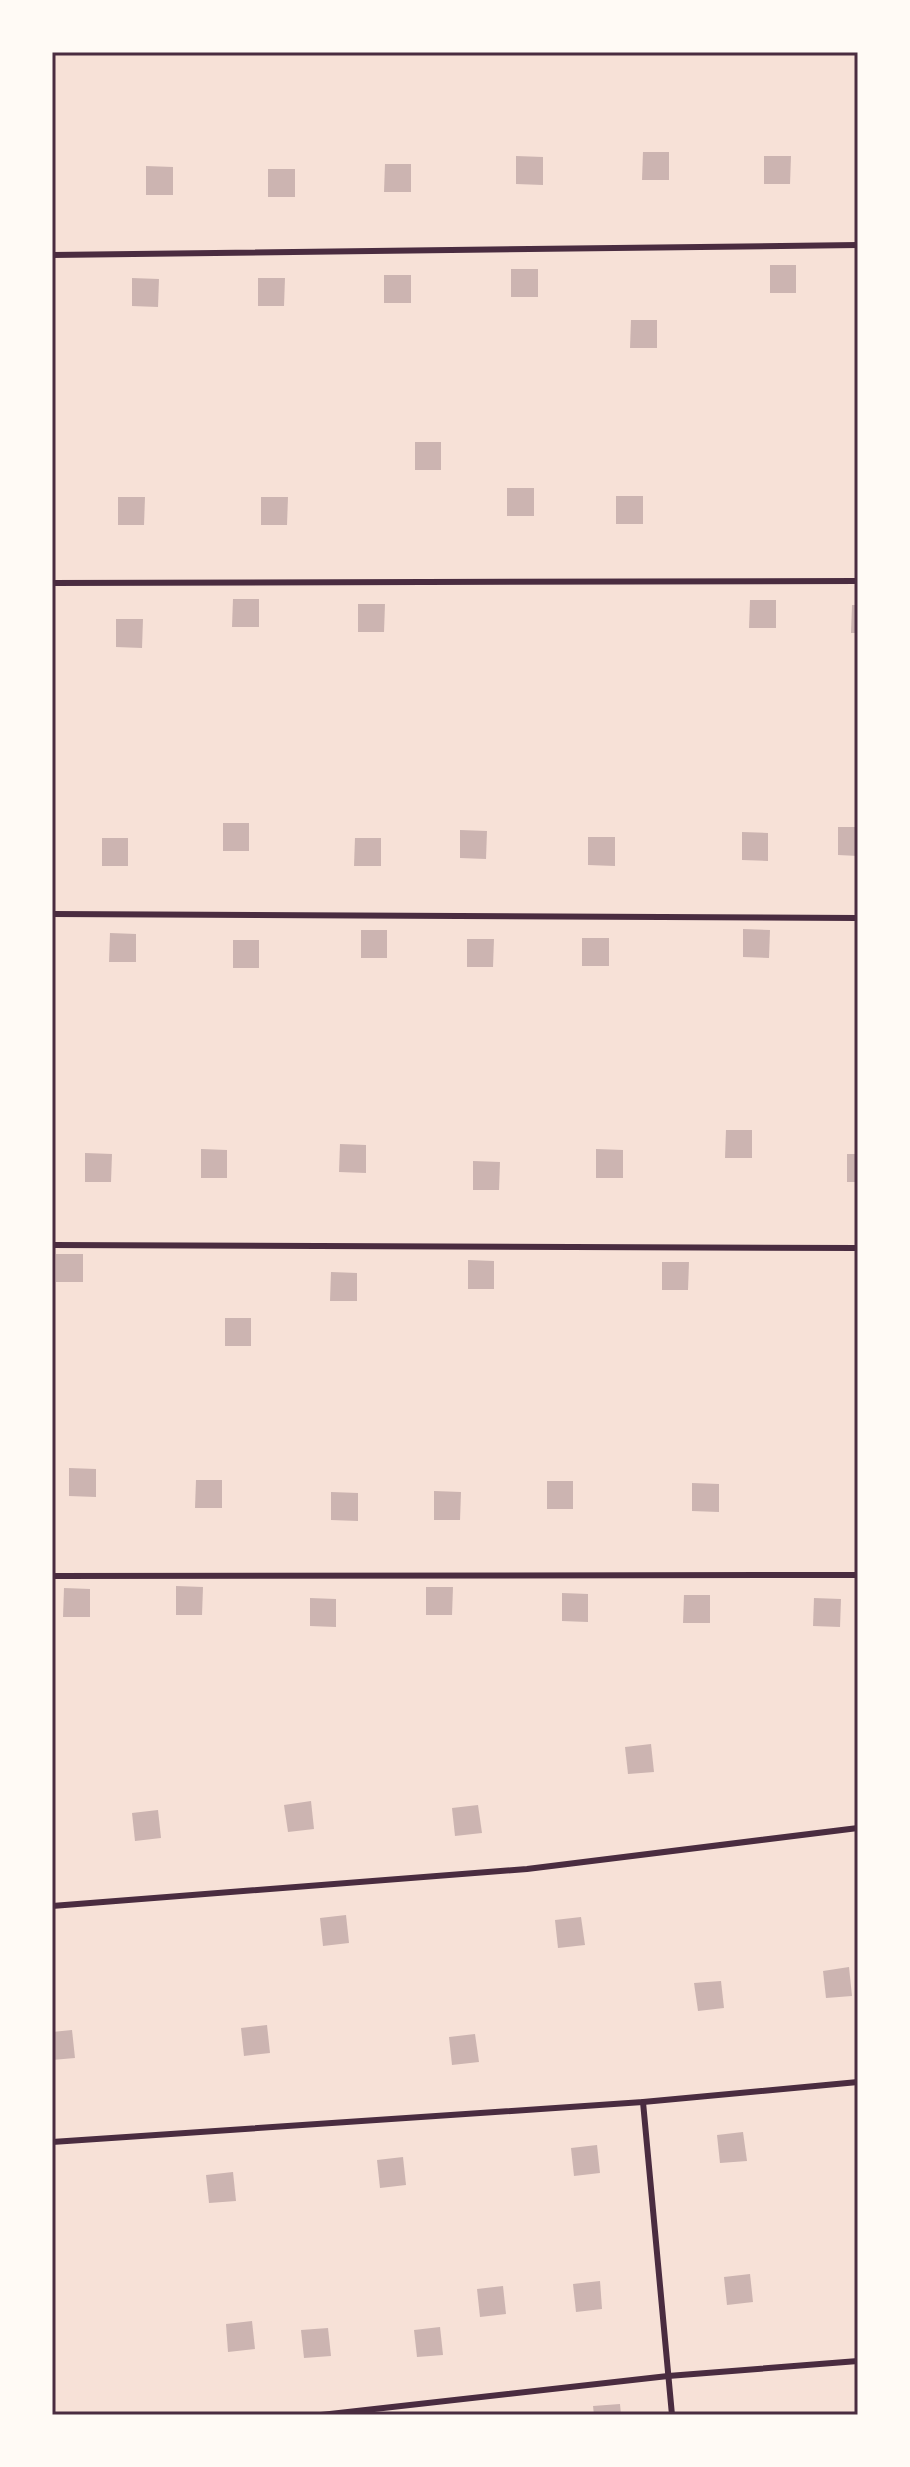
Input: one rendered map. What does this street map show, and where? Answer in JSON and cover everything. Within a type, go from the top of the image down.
[{"type":"lane","points":[[52,255],[858,245]]},
{"type":"lane","points":[[52,583],[858,581]]},
{"type":"lane","points":[[52,914],[858,918]]},
{"type":"lane","points":[[52,1245],[858,1248]]},
{"type":"lane","points":[[52,1576],[858,1575]]},
{"type":"lane","points":[[52,1906],[527,1869],[858,1828]]},
{"type":"lane","points":[[52,2142],[643,2102],[858,2082]]},
{"type":"lane","points":[[643,2102],[672,2415]]},
{"type":"lane","points":[[321,2415],[668,2376],[858,2361]]},
{"type":"building","points":[[643,152],[669,152],[669,180],[642,180]]},
{"type":"building","points":[[516,156],[543,157],[543,185],[516,184]]},
{"type":"building","points":[[764,156],[791,156],[790,184],[764,184]]},
{"type":"building","points":[[385,164],[411,164],[411,192],[384,192]]},
{"type":"building","points":[[146,166],[173,167],[173,195],[146,195]]},
{"type":"building","points":[[268,169],[295,169],[295,197],[268,197]]},
{"type":"building","points":[[770,265],[796,265],[796,293],[770,293]]},
{"type":"building","points":[[511,269],[538,269],[538,297],[511,297]]},
{"type":"building","points":[[384,275],[411,275],[411,303],[384,303]]},
{"type":"building","points":[[132,278],[159,279],[158,307],[132,306]]},
{"type":"building","points":[[258,278],[285,278],[284,306],[258,306]]},
{"type":"building","points":[[631,320],[657,320],[657,348],[630,348]]},
{"type":"building","points":[[415,442],[441,442],[441,470],[415,470]]},
{"type":"building","points":[[507,488],[534,488],[534,516],[507,516]]},
{"type":"building","points":[[616,496],[643,496],[643,524],[616,524]]},
{"type":"building","points":[[118,497],[145,497],[144,525],[118,525]]},
{"type":"building","points":[[261,497],[288,497],[287,525],[261,525]]},
{"type":"building","points":[[233,599],[259,599],[259,627],[232,627]]},
{"type":"building","points":[[750,600],[776,600],[776,628],[749,628]]},
{"type":"building","points":[[358,604],[385,604],[384,632],[358,632]]},
{"type":"building","points":[[852,605],[858,605],[858,633],[851,633]]},
{"type":"building","points":[[116,619],[143,619],[142,648],[116,647]]},
{"type":"building","points":[[223,823],[249,823],[249,851],[223,851]]},
{"type":"building","points":[[838,827],[858,827],[858,856],[838,855]]},
{"type":"building","points":[[460,830],[487,831],[486,859],[460,858]]},
{"type":"building","points":[[742,832],[768,833],[768,861],[742,860]]},
{"type":"building","points":[[588,837],[615,837],[615,866],[588,865]]},
{"type":"building","points":[[102,838],[128,838],[128,866],[102,866]]},
{"type":"building","points":[[355,838],[381,838],[381,866],[354,866]]},
{"type":"building","points":[[743,929],[770,930],[769,958],[743,957]]},
{"type":"building","points":[[361,930],[387,930],[387,958],[361,958]]},
{"type":"building","points":[[110,933],[136,934],[136,962],[109,962]]},
{"type":"building","points":[[582,938],[609,938],[609,966],[582,966]]},
{"type":"building","points":[[467,939],[494,939],[493,967],[467,967]]},
{"type":"building","points":[[233,940],[259,940],[259,968],[233,968]]},
{"type":"building","points":[[726,1130],[752,1130],[752,1158],[725,1158]]},
{"type":"building","points":[[340,1144],[366,1145],[366,1173],[339,1172]]},
{"type":"building","points":[[201,1149],[227,1150],[227,1178],[201,1178]]},
{"type":"building","points":[[596,1149],[623,1150],[623,1178],[596,1178]]},
{"type":"building","points":[[85,1153],[112,1154],[111,1182],[85,1182]]},
{"type":"building","points":[[847,1154],[858,1154],[858,1182],[847,1182]]},
{"type":"building","points":[[473,1161],[500,1162],[499,1190],[473,1190]]},
{"type":"building","points":[[56,1254],[83,1254],[83,1282],[56,1282]]},
{"type":"building","points":[[468,1260],[494,1261],[494,1289],[468,1289]]},
{"type":"building","points":[[662,1262],[689,1262],[688,1290],[662,1290]]},
{"type":"building","points":[[331,1272],[357,1273],[357,1301],[330,1301]]},
{"type":"building","points":[[225,1318],[251,1318],[251,1346],[225,1346]]},
{"type":"building","points":[[69,1468],[96,1469],[96,1497],[69,1496]]},
{"type":"building","points":[[196,1480],[222,1480],[222,1508],[195,1508]]},
{"type":"building","points":[[547,1481],[573,1481],[573,1509],[547,1509]]},
{"type":"building","points":[[692,1483],[719,1484],[719,1512],[692,1511]]},
{"type":"building","points":[[434,1491],[461,1492],[460,1520],[434,1520]]},
{"type":"building","points":[[331,1492],[358,1493],[358,1521],[331,1520]]},
{"type":"building","points":[[176,1586],[203,1587],[202,1615],[176,1615]]},
{"type":"building","points":[[426,1587],[453,1587],[452,1615],[426,1615]]},
{"type":"building","points":[[64,1588],[90,1589],[90,1617],[63,1617]]},
{"type":"building","points":[[562,1593],[588,1594],[588,1622],[562,1621]]},
{"type":"building","points":[[684,1595],[710,1595],[710,1623],[683,1623]]},
{"type":"building","points":[[310,1598],[336,1599],[336,1627],[310,1626]]},
{"type":"building","points":[[814,1598],[841,1599],[840,1627],[813,1626]]},
{"type":"building","points":[[651,1744],[654,1772],[628,1774],[625,1747]]},
{"type":"building","points":[[311,1801],[314,1829],[288,1832],[284,1805]]},
{"type":"building","points":[[478,1805],[482,1833],[455,1836],[452,1808]]},
{"type":"building","points":[[158,1810],[161,1838],[135,1841],[132,1813]]},
{"type":"building","points":[[346,1915],[349,1943],[323,1946],[320,1918]]},
{"type":"building","points":[[581,1917],[585,1945],[558,1948],[555,1920]]},
{"type":"building","points":[[849,1967],[852,1996],[826,1998],[823,1971]]},
{"type":"building","points":[[721,1981],[724,2008],[698,2011],[694,1983]]},
{"type":"building","points":[[267,2025],[270,2053],[244,2056],[241,2028]]},
{"type":"building","points":[[72,2030],[75,2058],[52,2060],[52,2032]]},
{"type":"building","points":[[475,2034],[479,2062],[452,2065],[449,2037]]},
{"type":"building","points":[[743,2132],[747,2161],[720,2163],[717,2135]]},
{"type":"building","points":[[597,2145],[600,2173],[574,2176],[571,2148]]},
{"type":"building","points":[[403,2157],[406,2185],[380,2188],[377,2160]]},
{"type":"building","points":[[233,2172],[236,2201],[209,2203],[206,2175]]},
{"type":"building","points":[[750,2274],[753,2302],[727,2305],[724,2277]]},
{"type":"building","points":[[600,2281],[602,2309],[576,2312],[573,2284]]},
{"type":"building","points":[[503,2286],[506,2314],[480,2317],[477,2289]]},
{"type":"building","points":[[252,2321],[255,2349],[228,2352],[226,2324]]},
{"type":"building","points":[[440,2327],[443,2355],[417,2357],[414,2330]]},
{"type":"building","points":[[328,2328],[331,2356],[304,2358],[301,2330]]},
{"type":"building","points":[[620,2404],[621,2415],[594,2415],[593,2406]]}]
